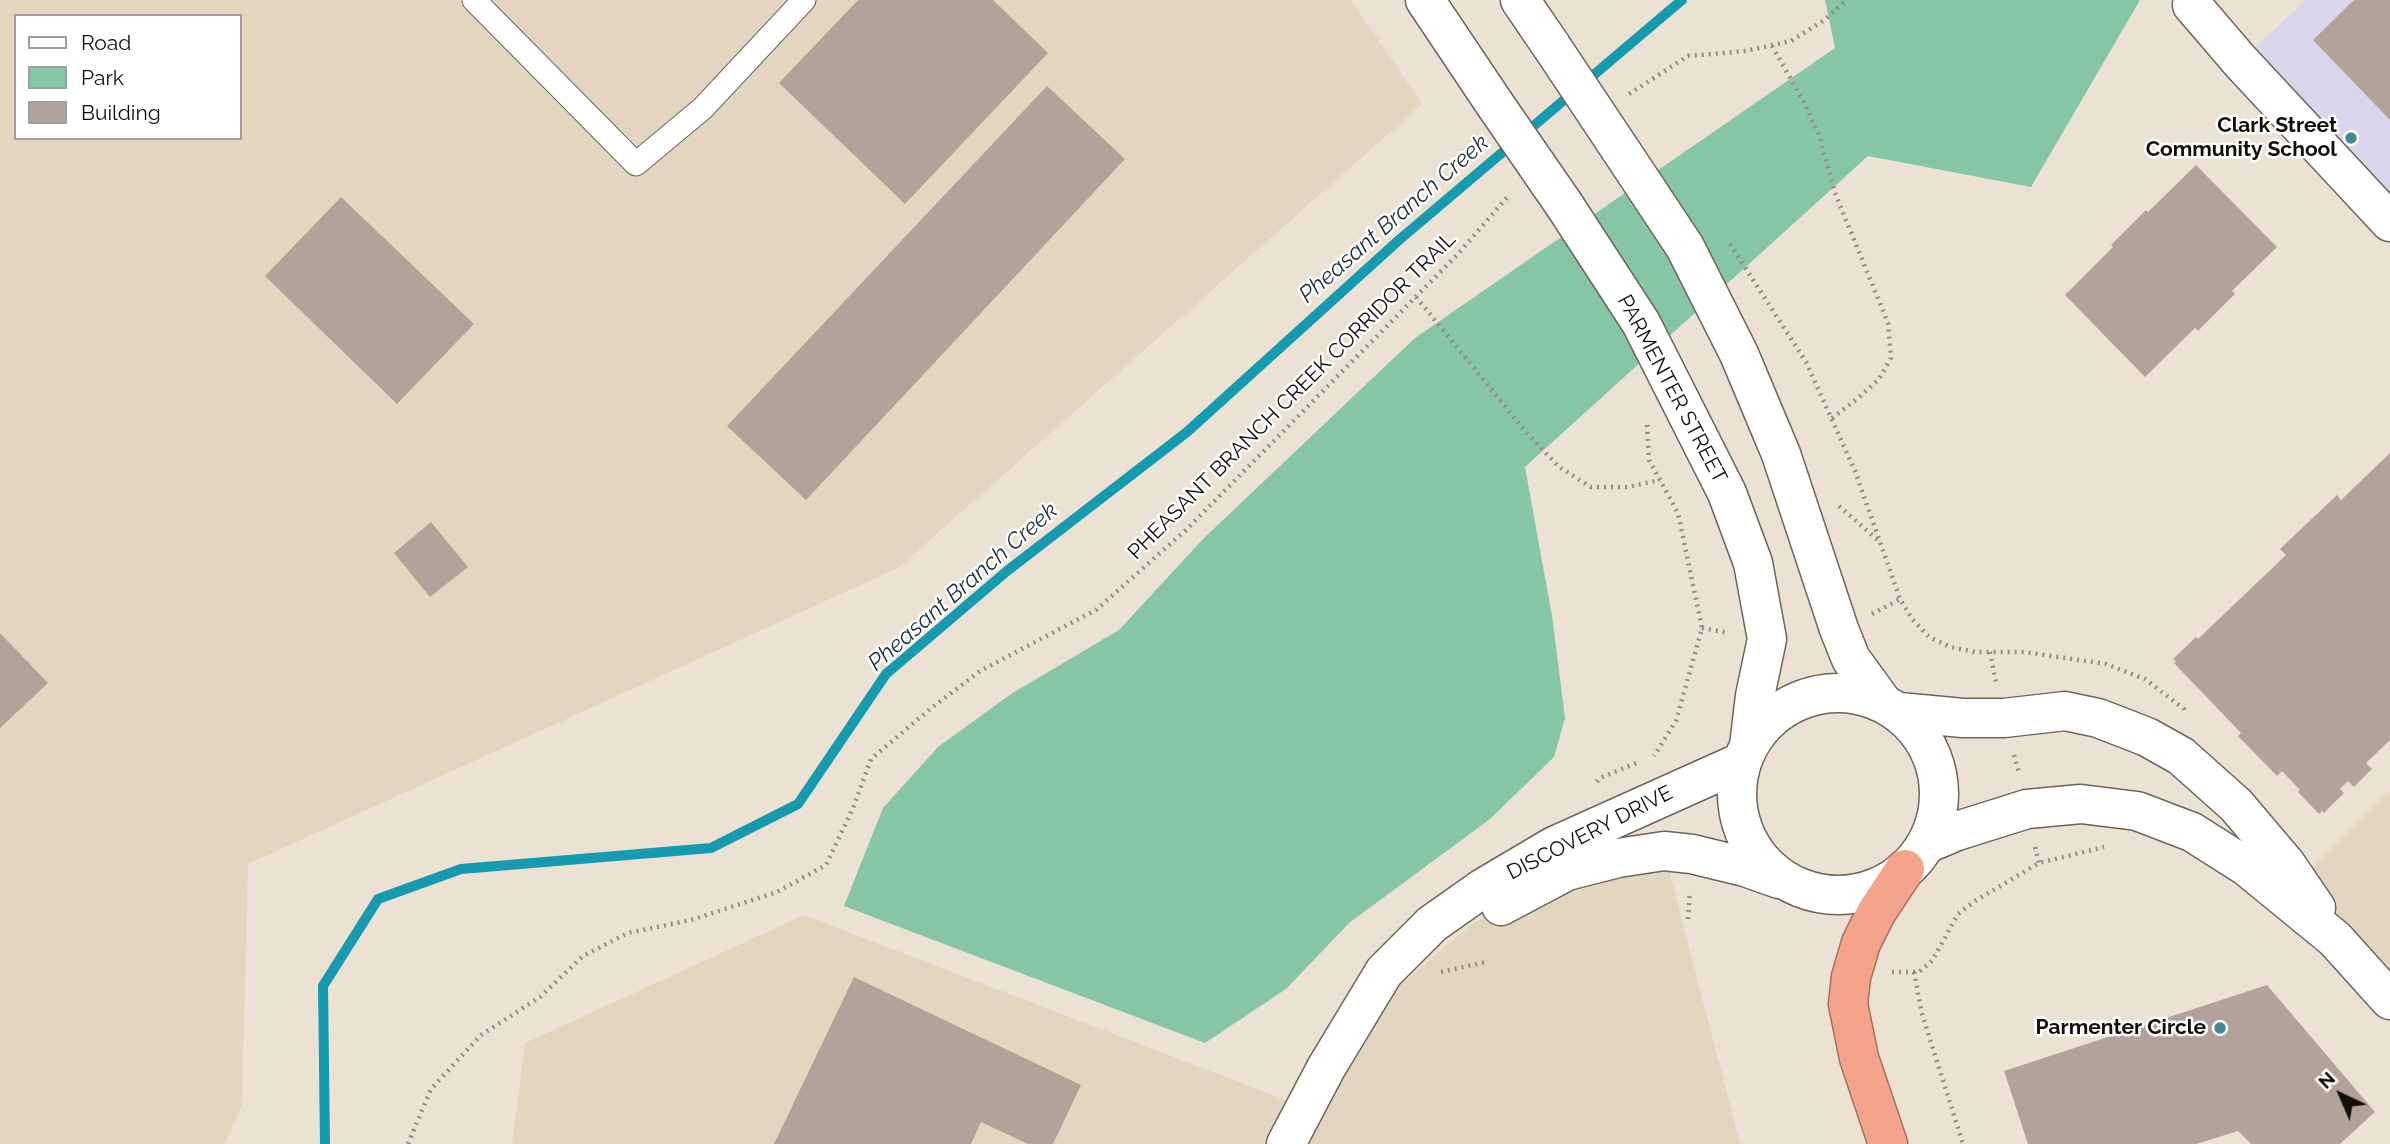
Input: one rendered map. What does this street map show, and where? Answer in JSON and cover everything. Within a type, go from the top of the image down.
[{"type":"highway","points":[[1888,1144],[1859,1058],[1848,1004],[1850,977],[1861,943],[1877,913],[1915,856]]},
{"type":"street","name":"PARMENTER STREET","points":[[1425,0],[1641,323],[1727,494],[1753,564],[1767,639],[1745,754]]},
{"type":"street","points":[[1520,0],[1685,247],[1739,354],[1782,454],[1839,629],[1852,659],[1891,707],[1919,733],[1933,759],[1939,788],[1937,817],[1915,856]]},
{"type":"street","points":[[2192,5],[2240,61],[2390,222]]},
{"type":"street","points":[[2335,939],[2300,882],[2236,805],[2181,756],[2147,737],[2098,718],[2065,711],[2004,718],[1963,718],[1891,707],[1853,694],[1822,693],[1793,703],[1768,721],[1745,754],[1736,789],[1739,817],[1749,843],[1765,865],[1788,882],[1817,893],[1848,894],[1879,886],[1915,856],[1957,831],[2027,809],[2081,804],[2137,811],[2192,832],[2247,867],[2335,939],[2390,1000]]},
{"type":"street","name":"DISCOVERY DRIVE","points":[[1286,1144],[1340,1044],[1384,972],[1433,924],[1483,888],[1554,846],[1745,754]]},
{"type":"street","name":"DISCOVERY DRIVE","points":[[1340,1044],[1406,980],[1468,928],[1508,901],[1567,872],[1664,851],[1692,854],[1745,867],[1788,882]]},
{"type":"lane","points":[[474,0],[636,164],[703,108],[804,0]]},
{"type":"path","points":[[1627,96],[1688,56],[1746,51],[1791,41],[1823,21],[1847,0]]},
{"type":"path","points":[[1772,46],[1803,100],[1819,135],[1835,193],[1888,323],[1891,358],[1879,379],[1831,419]]},
{"type":"path","name":"PHEASANT BRANCH CREEK CORRIDOR TRAIL","points":[[408,1144],[431,1089],[481,1035],[540,997],[583,956],[628,933],[691,920],[777,892],[826,865],[853,808],[871,760],[929,710],[981,671],[1096,610],[1186,530],[1416,297],[1520,186]]},
{"type":"path","points":[[1724,235],[1806,362],[1854,471],[1900,599],[1912,619],[1929,637],[1950,647],[1975,652],[2024,652],[2106,664],[2145,679],[2184,709]]},
{"type":"path","points":[[1416,297],[1526,432],[1559,467],[1591,487],[1628,487],[1660,480]]},
{"type":"path","points":[[1600,778],[1656,755],[1676,721],[1702,628],[1678,513],[1649,460]]},
{"type":"path","points":[[1896,973],[1919,972],[1932,961],[1958,914],[1975,901],[2039,863],[2109,846]]},
{"type":"path","points":[[1406,980],[1486,962]]},
{"type":"path","points":[[1914,972],[1922,1014],[1963,1144]]},
{"type":"shaded area","points":[[0,0],[1351,0],[1422,104],[898,568],[248,864],[242,1106],[225,1144],[0,1144]]},
{"type":"shaded area","name":"Clark Street Community School","points":[[2306,0],[2390,0],[2390,222],[2240,61]]},
{"type":"shaded area","points":[[2390,791],[2390,1000],[2299,882]]},
{"type":"shaded area","points":[[1664,851],[1740,1144],[512,1144],[525,1043],[804,915],[1304,1107],[1340,1044],[1406,980],[1468,927],[1508,901]]},
{"type":"green space","points":[[1825,0],[2140,0],[2031,187],[1868,156],[1525,467],[1552,616],[1565,718],[1554,757],[1490,819],[1349,923],[1286,989],[1205,1043],[844,906],[883,808],[938,747],[1011,694],[1119,630],[1203,539],[1415,338],[1835,48]]},
{"type":"building","points":[[858,0],[993,0],[1048,53],[905,204],[779,83]]},
{"type":"building","points":[[2354,0],[2390,0],[2390,120],[2313,40]]},
{"type":"building","points":[[1047,86],[1125,159],[806,500],[727,426]]},
{"type":"building","points":[[2196,165],[2277,247],[2232,291],[2235,294],[2198,331],[2195,328],[2145,377],[2065,295],[2146,210],[2148,212]]},
{"type":"building","points":[[341,197],[474,324],[397,404],[265,276]]},
{"type":"building","points":[[2390,453],[2390,740],[2366,763],[2372,769],[2354,787],[2348,781],[2340,789],[2344,793],[2324,813],[2322,811],[2319,814],[2282,771],[2277,776],[2238,736],[2241,733],[2173,659],[2196,637],[2198,639],[2286,555],[2280,549],[2337,495],[2341,500]]},
{"type":"building","points":[[431,522],[468,567],[430,597],[394,553]]},
{"type":"building","points":[[0,633],[48,683],[0,728]]},
{"type":"building","points":[[854,977],[1081,1085],[1053,1144],[1028,1144],[981,1122],[971,1144],[774,1144]]},
{"type":"building","name":"Parmenter Circle","points":[[2267,985],[2375,1112],[2340,1144],[2251,1144],[2238,1131],[2196,1144],[2028,1144],[2004,1071]]},
{"type":"waterway","name":"Pheasant Branch Creek","points":[[325,1144],[323,986],[378,899],[461,869],[711,848],[798,804],[886,674],[1007,571],[1187,432],[1399,240],[1682,0]]},
{"type":"place","name":"Clark Street Community School","points":[[2351,138]]},
{"type":"place","name":"Parmenter Circle","points":[[2220,1028]]}]
